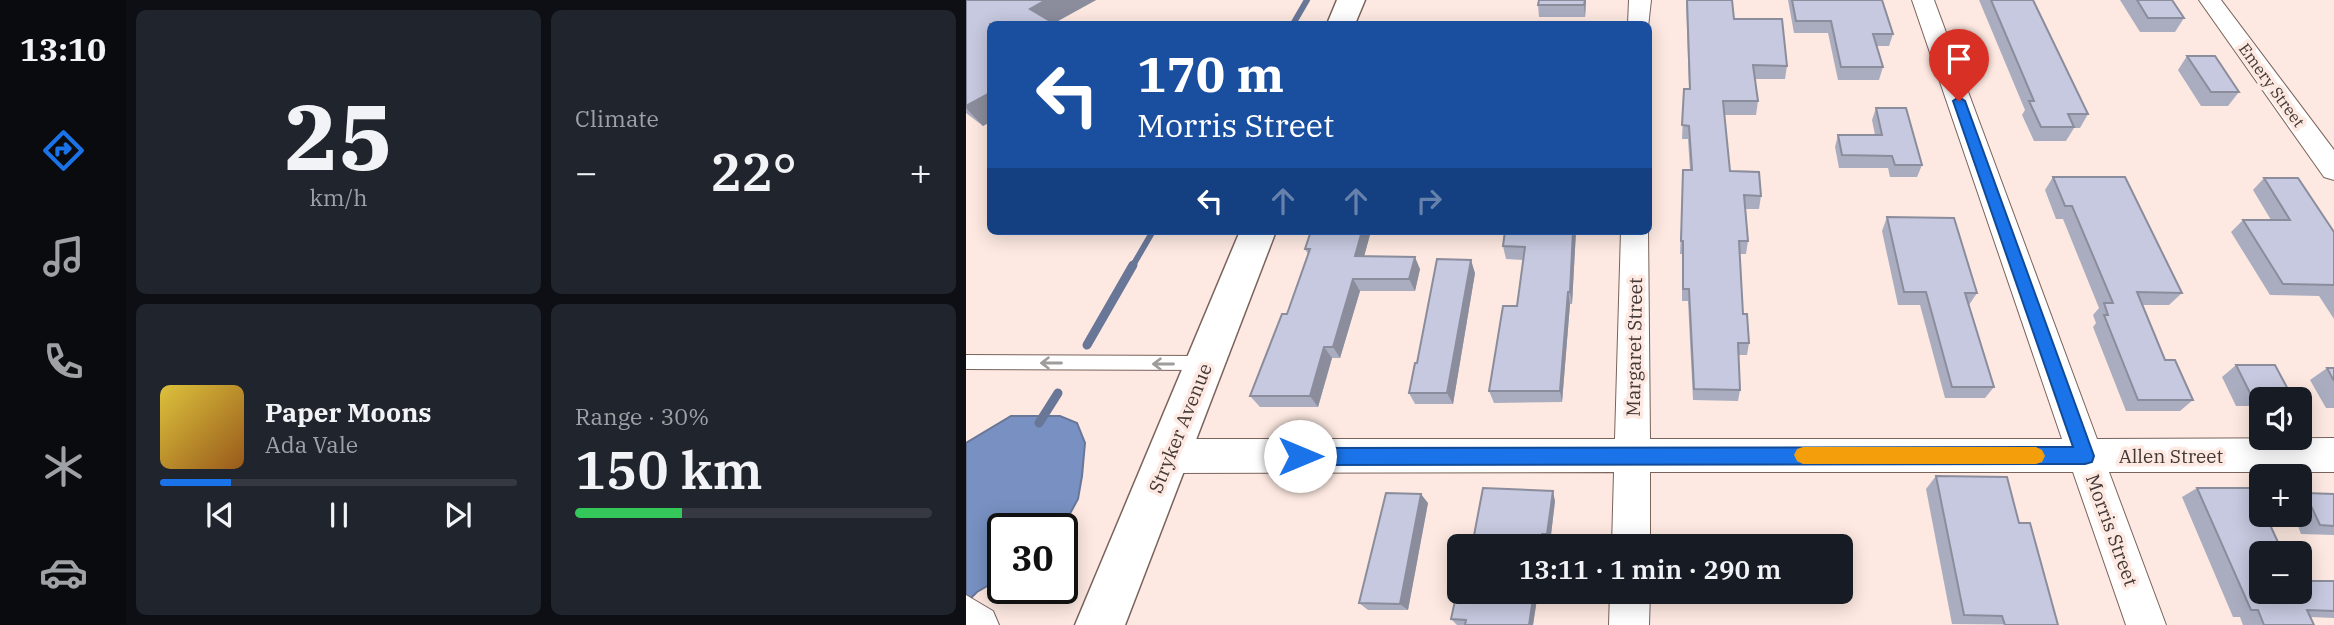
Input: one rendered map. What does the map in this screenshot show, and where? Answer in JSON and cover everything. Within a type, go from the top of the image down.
[{"type":"street","points":[[1342,21],[1351,0]]},
{"type":"street","points":[[1639,21],[1640,0]]},
{"type":"street","name":"Morris Street","points":[[1923,0],[2146,625]]},
{"type":"street","name":"Emery Street","points":[[2210,0],[2334,170]]},
{"type":"street","name":"Stryker Avenue","points":[[1100,625],[1256,235]]},
{"type":"street","name":"Margaret Street","points":[[1631,534],[1636,235]]},
{"type":"street","name":"Allen Street","points":[[1168,456],[2334,455]]},
{"type":"street","points":[[1629,625],[1630,604]]},
{"type":"street","points":[[966,615],[979,625]]},
{"type":"lane","points":[[966,362],[1206,363]]},
{"type":"water","points":[[1011,416],[1060,416],[1077,423],[1085,443],[1078,499],[1070,513],[987,513],[987,586],[966,603],[966,443]]},
{"type":"building","points":[[966,0],[1046,0],[1030,9],[1050,21],[987,21],[987,95],[966,106]]},
{"type":"building","points":[[1539,0],[1585,0],[1584,5],[1538,5]]},
{"type":"building","points":[[1687,0],[1732,0],[1734,19],[1782,19],[1787,66],[1753,65],[1758,101],[1723,101],[1730,171],[1759,172],[1761,196],[1744,195],[1748,241],[1739,241],[1743,314],[1747,314],[1749,343],[1738,343],[1740,390],[1694,389],[1689,289],[1683,289],[1681,241],[1683,170],[1692,170],[1689,126],[1682,125],[1684,89],[1690,89]]},
{"type":"building","points":[[1792,0],[1882,0],[1893,34],[1873,34],[1883,67],[1841,67],[1831,21],[1796,21]]},
{"type":"building","points":[[1991,0],[2033,0],[2088,114],[2068,114],[2074,127],[2041,127],[2029,101],[2034,101]]},
{"type":"building","points":[[2137,0],[2172,0],[2184,18],[2148,18]]},
{"type":"building","points":[[2187,56],[2215,56],[2239,92],[2211,92]]},
{"type":"building","points":[[1876,108],[1906,108],[1922,165],[1895,165],[1892,156],[1842,155],[1838,135],[1882,135]]},
{"type":"building","points":[[2053,177],[2125,177],[2182,293],[2137,292],[2165,360],[2175,360],[2193,400],[2138,400],[2104,315],[2108,315],[2104,303],[2113,303],[2072,206],[2065,206]]},
{"type":"building","points":[[2264,178],[2298,178],[2334,232],[2334,285],[2283,284],[2243,220],[2290,220]]},
{"type":"building","points":[[1887,217],[1954,218],[1977,293],[1965,293],[1994,387],[1952,387],[1926,292],[1904,292]]},
{"type":"building","points":[[1310,235],[1361,235],[1355,256],[1415,257],[1409,279],[1353,279],[1333,347],[1324,347],[1310,396],[1250,396],[1282,314],[1287,314],[1310,249],[1305,249]]},
{"type":"building","points":[[1504,235],[1573,235],[1560,391],[1489,391],[1503,306],[1517,306],[1525,247],[1503,246]]},
{"type":"building","points":[[1437,259],[1471,260],[1447,393],[1409,393],[1417,363]]},
{"type":"building","points":[[2236,365],[2275,365],[2287,387],[2249,387],[2249,391]]},
{"type":"building","points":[[2327,368],[2334,368],[2334,381]]},
{"type":"building","points":[[1936,476],[2007,477],[2019,523],[2030,523],[2058,625],[2005,625],[2002,616],[1964,615]]},
{"type":"building","points":[[1483,488],[1553,491],[1547,534],[1474,534]]},
{"type":"building","points":[[2197,488],[2249,488],[2249,527],[2271,527],[2277,541],[2249,541],[2249,604],[2312,604],[2312,581],[2334,581],[2334,611],[2307,610],[2314,625],[2264,625],[2258,610],[2251,610]]},
{"type":"building","points":[[1386,493],[1421,494],[1400,604],[1359,603]]},
{"type":"building","points":[[2312,493],[2334,494],[2334,526],[2320,525],[2312,508]]},
{"type":"building","points":[[1454,604],[1532,604],[1529,625],[1465,625],[1466,620],[1451,619]]},
{"type":"waterway","points":[[1295,21],[1307,0]]},
{"type":"waterway","points":[[1132,267],[1151,235]]},
{"type":"waterway","points":[[1087,345],[1133,265]]},
{"type":"waterway","points":[[1039,423],[1058,393]]},
{"type":"slow traffic","points":[[1803,455],[2036,456]]},
{"type":"route","points":[[1300,456],[2085,456],[1959,101]]}]
